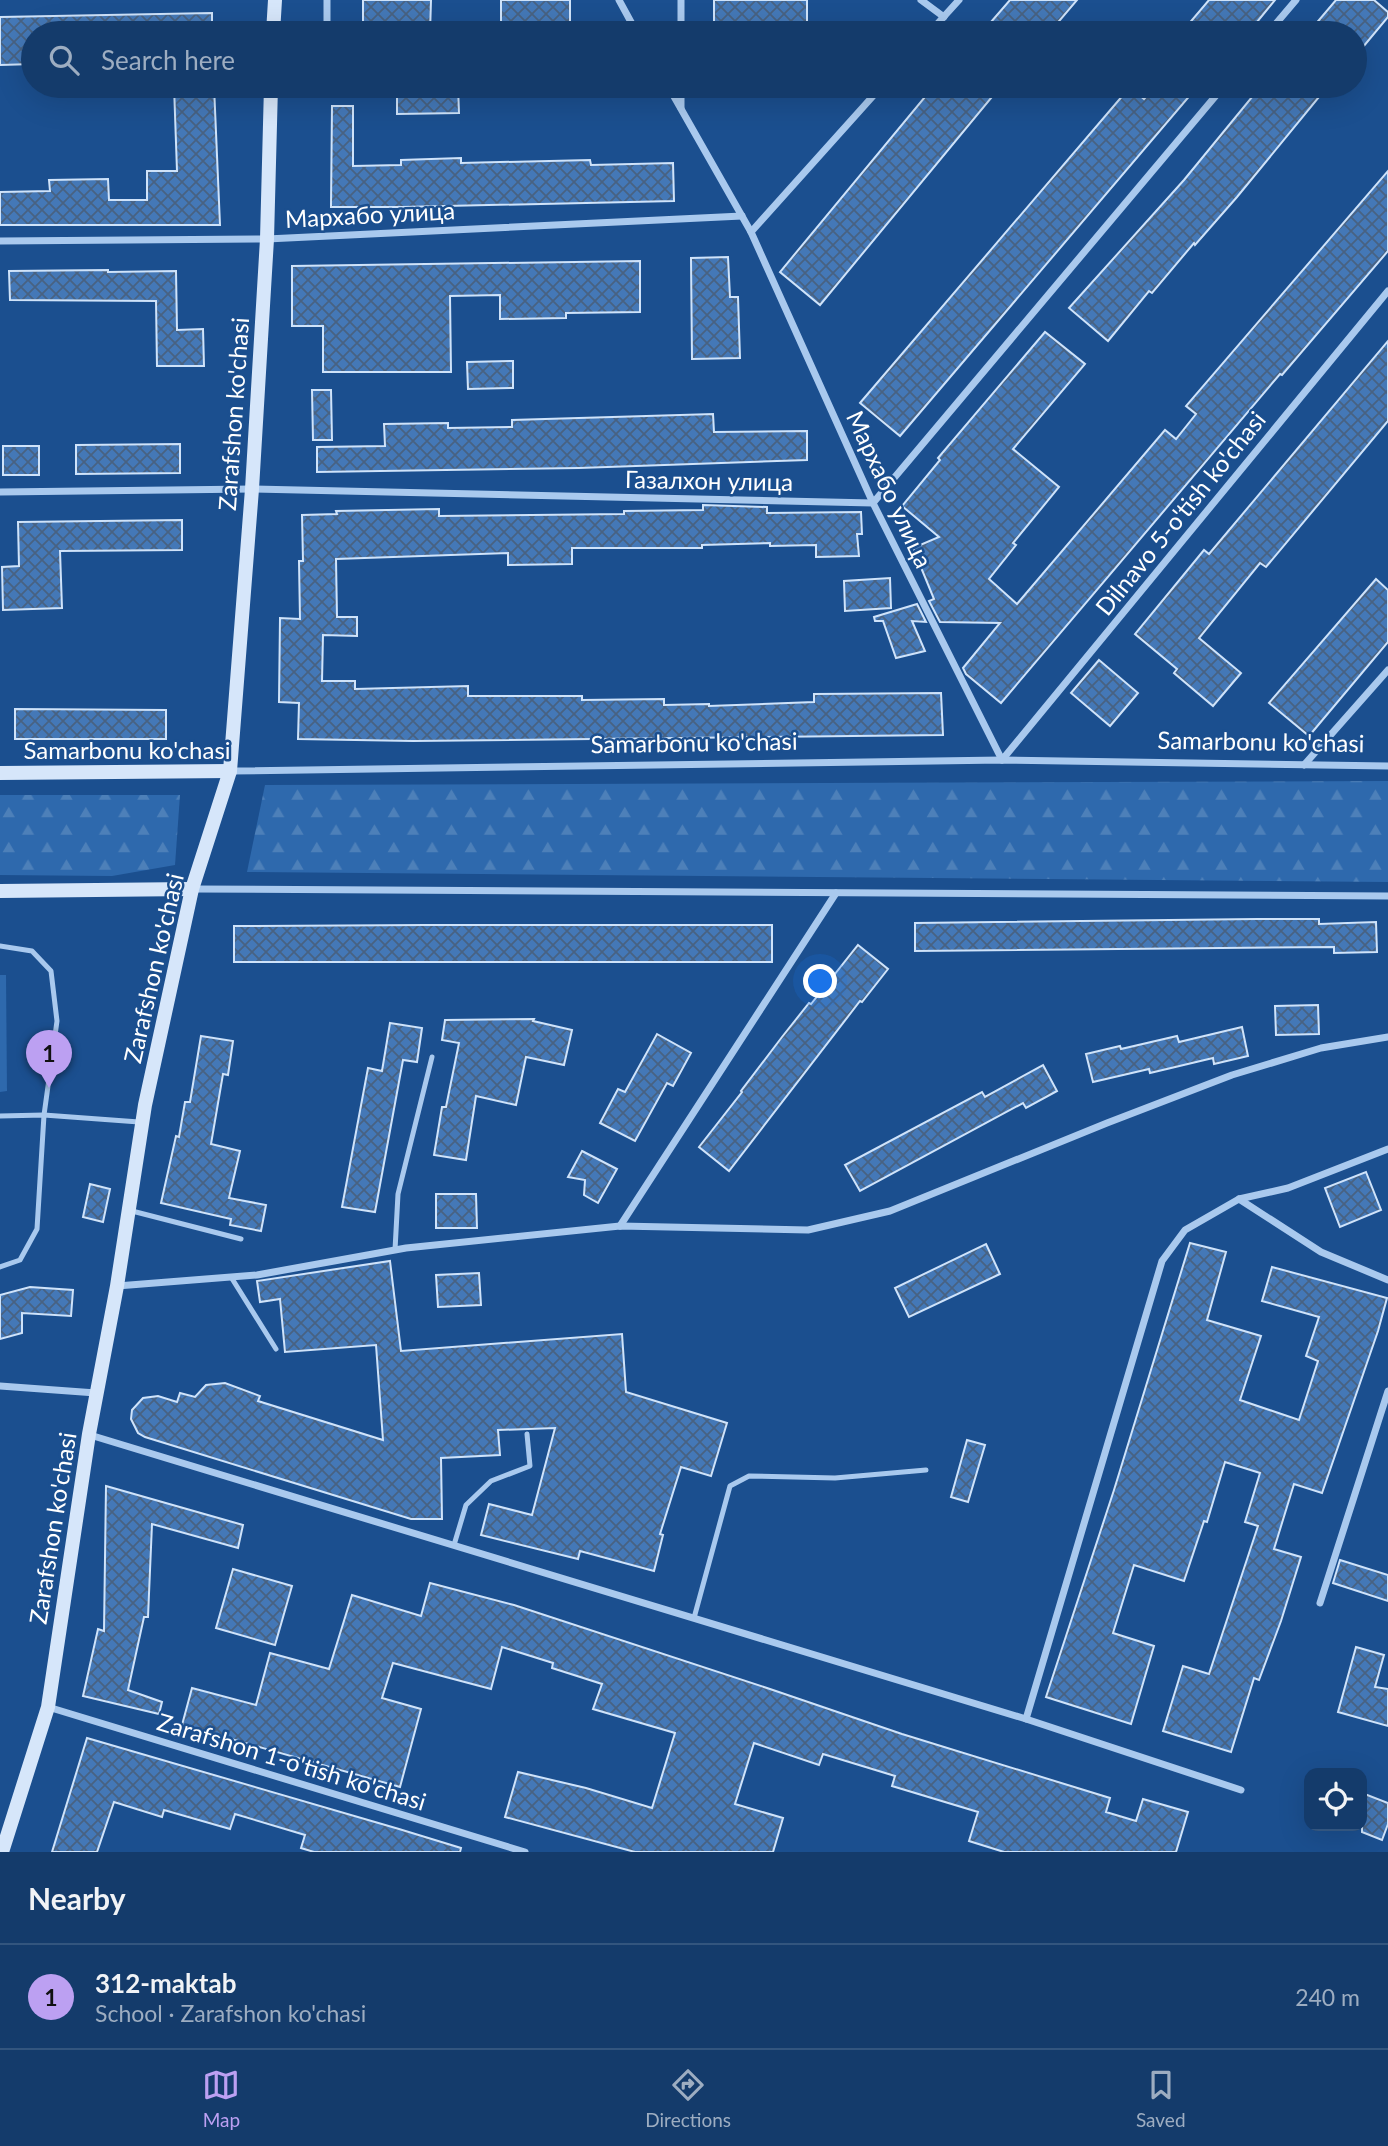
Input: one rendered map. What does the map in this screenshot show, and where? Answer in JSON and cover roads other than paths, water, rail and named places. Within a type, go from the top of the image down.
[{"type":"street","points":[[274,21],[275,0]]},
{"type":"street","points":[[327,0],[327,21]]},
{"type":"street","points":[[619,0],[630,21]]},
{"type":"street","points":[[681,0],[681,21]]},
{"type":"street","points":[[921,0],[944,17]]},
{"type":"street","points":[[940,21],[958,0]]},
{"type":"street","points":[[1278,21],[1296,0]]},
{"type":"street","name":"Zarafshon ko'chasi","points":[[2,1852],[48,1707],[89,1434],[117,1286],[143,1122],[192,889],[230,771],[252,489],[267,239],[271,98]]},
{"type":"street","name":"Мархабо улица","points":[[675,98],[751,232],[873,503],[1002,760]]},
{"type":"street","name":"Мархабо улица","points":[[681,98],[681,108]]},
{"type":"street","points":[[751,232],[871,98]]},
{"type":"street","points":[[873,503],[1214,98]]},
{"type":"street","name":"Мархабо улица","points":[[0,241],[267,239],[742,216]]},
{"type":"street","name":"Dilnavo 5-o'tish ko'chasi","points":[[1002,760],[1388,291]]},
{"type":"street","name":"Газалхон улица","points":[[0,492],[252,489],[873,503]]},
{"type":"street","points":[[1304,765],[1388,670]]},
{"type":"street","name":"Samarbonu ko'chasi","points":[[0,773],[1002,760],[1388,766]]},
{"type":"street","points":[[0,891],[192,889],[1388,896]]},
{"type":"street","points":[[620,1226],[836,893]]},
{"type":"street","points":[[117,1286],[257,1275],[395,1250],[620,1226],[808,1230],[890,1211],[1232,1075],[1321,1048],[1388,1037]]},
{"type":"street","points":[[1026,1719],[1162,1261],[1185,1230],[1239,1199],[1287,1188],[1388,1149]]},
{"type":"street","points":[[1239,1199],[1321,1252],[1388,1280]]},
{"type":"street","points":[[0,1386],[96,1393]]},
{"type":"street","points":[[1320,1603],[1388,1391]]},
{"type":"street","points":[[89,1434],[1026,1719],[1241,1790]]},
{"type":"street","name":"Zarafshon 1-o'tish ko'chasi","points":[[48,1707],[525,1852]]},
{"type":"lane","points":[[0,946],[32,951],[51,971],[57,1021],[44,1115],[37,1229],[20,1260],[0,1266]]},
{"type":"lane","points":[[395,1250],[398,1194],[432,1057]]},
{"type":"lane","points":[[0,1116],[44,1115],[143,1122]]},
{"type":"lane","points":[[129,1210],[241,1239]]},
{"type":"lane","points":[[231,1277],[276,1349]]},
{"type":"lane","points":[[454,1545],[466,1505],[491,1481],[530,1466],[527,1434]]},
{"type":"lane","points":[[694,1618],[730,1486],[749,1476],[835,1479],[926,1470]]},
{"type":"place","name":"312-maktab","points":[[49,1088]]}]
